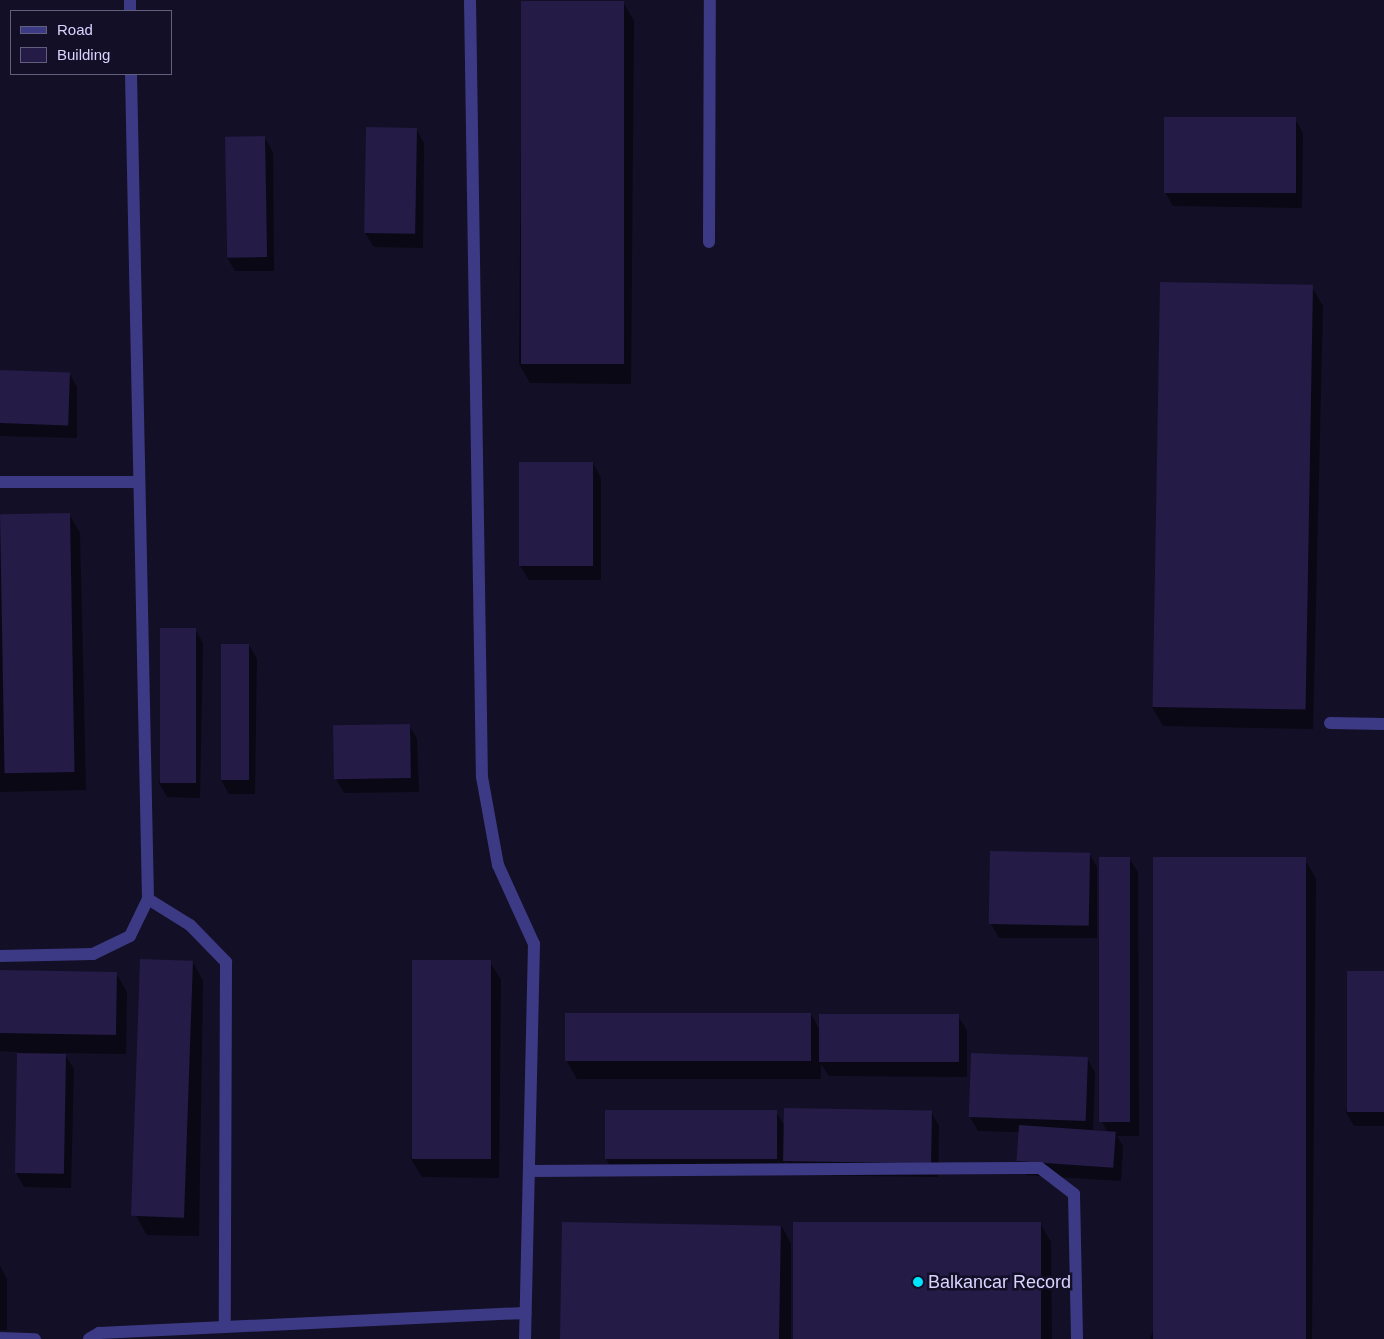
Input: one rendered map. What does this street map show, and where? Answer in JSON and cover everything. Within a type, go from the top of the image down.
[{"type":"lane","points":[[470,0],[482,777],[498,865],[534,944],[525,1339]]},
{"type":"lane","points":[[710,0],[710,242]]},
{"type":"lane","points":[[0,956],[93,954],[130,936],[148,899],[131,75]]},
{"type":"lane","points":[[0,482],[139,482]]},
{"type":"lane","points":[[1330,723],[1384,724]]},
{"type":"lane","points":[[148,899],[190,925],[226,962],[225,1327]]},
{"type":"lane","points":[[529,1171],[1040,1168],[1074,1194],[1077,1339]]},
{"type":"lane","points":[[89,1339],[99,1333],[526,1313]]},
{"type":"lane","points":[[0,1338],[35,1339]]},
{"type":"building","points":[[521,1],[624,1],[624,364],[521,364]]},
{"type":"building","points":[[1164,117],[1296,117],[1296,193],[1164,193]]},
{"type":"building","points":[[366,127],[417,128],[415,234],[364,233]]},
{"type":"building","points":[[265,136],[267,257],[227,258],[225,137]]},
{"type":"building","points":[[1160,282],[1313,285],[1306,710],[1153,707]]},
{"type":"building","points":[[0,370],[70,372],[68,425],[0,423]]},
{"type":"building","points":[[519,462],[593,462],[593,566],[519,566]]},
{"type":"building","points":[[70,513],[75,772],[5,773],[0,514]]},
{"type":"building","points":[[160,628],[196,628],[196,783],[160,783]]},
{"type":"building","points":[[221,644],[249,644],[249,780],[221,780]]},
{"type":"building","points":[[410,724],[411,778],[334,779],[333,725]]},
{"type":"building","points":[[990,851],[1090,853],[1089,926],[989,924]]},
{"type":"building","points":[[1099,857],[1130,857],[1130,1122],[1099,1122]]},
{"type":"building","points":[[1153,857],[1306,857],[1306,1339],[1153,1339]]},
{"type":"building","points":[[140,959],[193,961],[184,1218],[131,1216]]},
{"type":"building","points":[[412,960],[491,960],[491,1159],[412,1159]]},
{"type":"building","points":[[0,970],[117,972],[116,1035],[0,1033]]},
{"type":"building","points":[[1347,971],[1384,971],[1384,1112],[1347,1112]]},
{"type":"building","points":[[565,1013],[811,1013],[811,1061],[565,1061]]},
{"type":"building","points":[[819,1014],[959,1014],[959,1062],[819,1062]]},
{"type":"building","points":[[17,1053],[66,1054],[64,1174],[15,1173]]},
{"type":"building","points":[[971,1053],[1088,1057],[1086,1121],[969,1117]]},
{"type":"building","points":[[784,1108],[932,1111],[931,1164],[783,1161]]},
{"type":"building","points":[[605,1110],[777,1110],[777,1159],[605,1159]]},
{"type":"building","points":[[1019,1125],[1116,1132],[1113,1168],[1016,1161]]},
{"type":"building","points":[[562,1222],[781,1226],[779,1339],[560,1339]]},
{"type":"building","name":"Balkancar Record","points":[[793,1222],[1041,1222],[1041,1339],[793,1339]]},
{"type":"place","name":"Balkancar Record","points":[[918,1282]]}]
